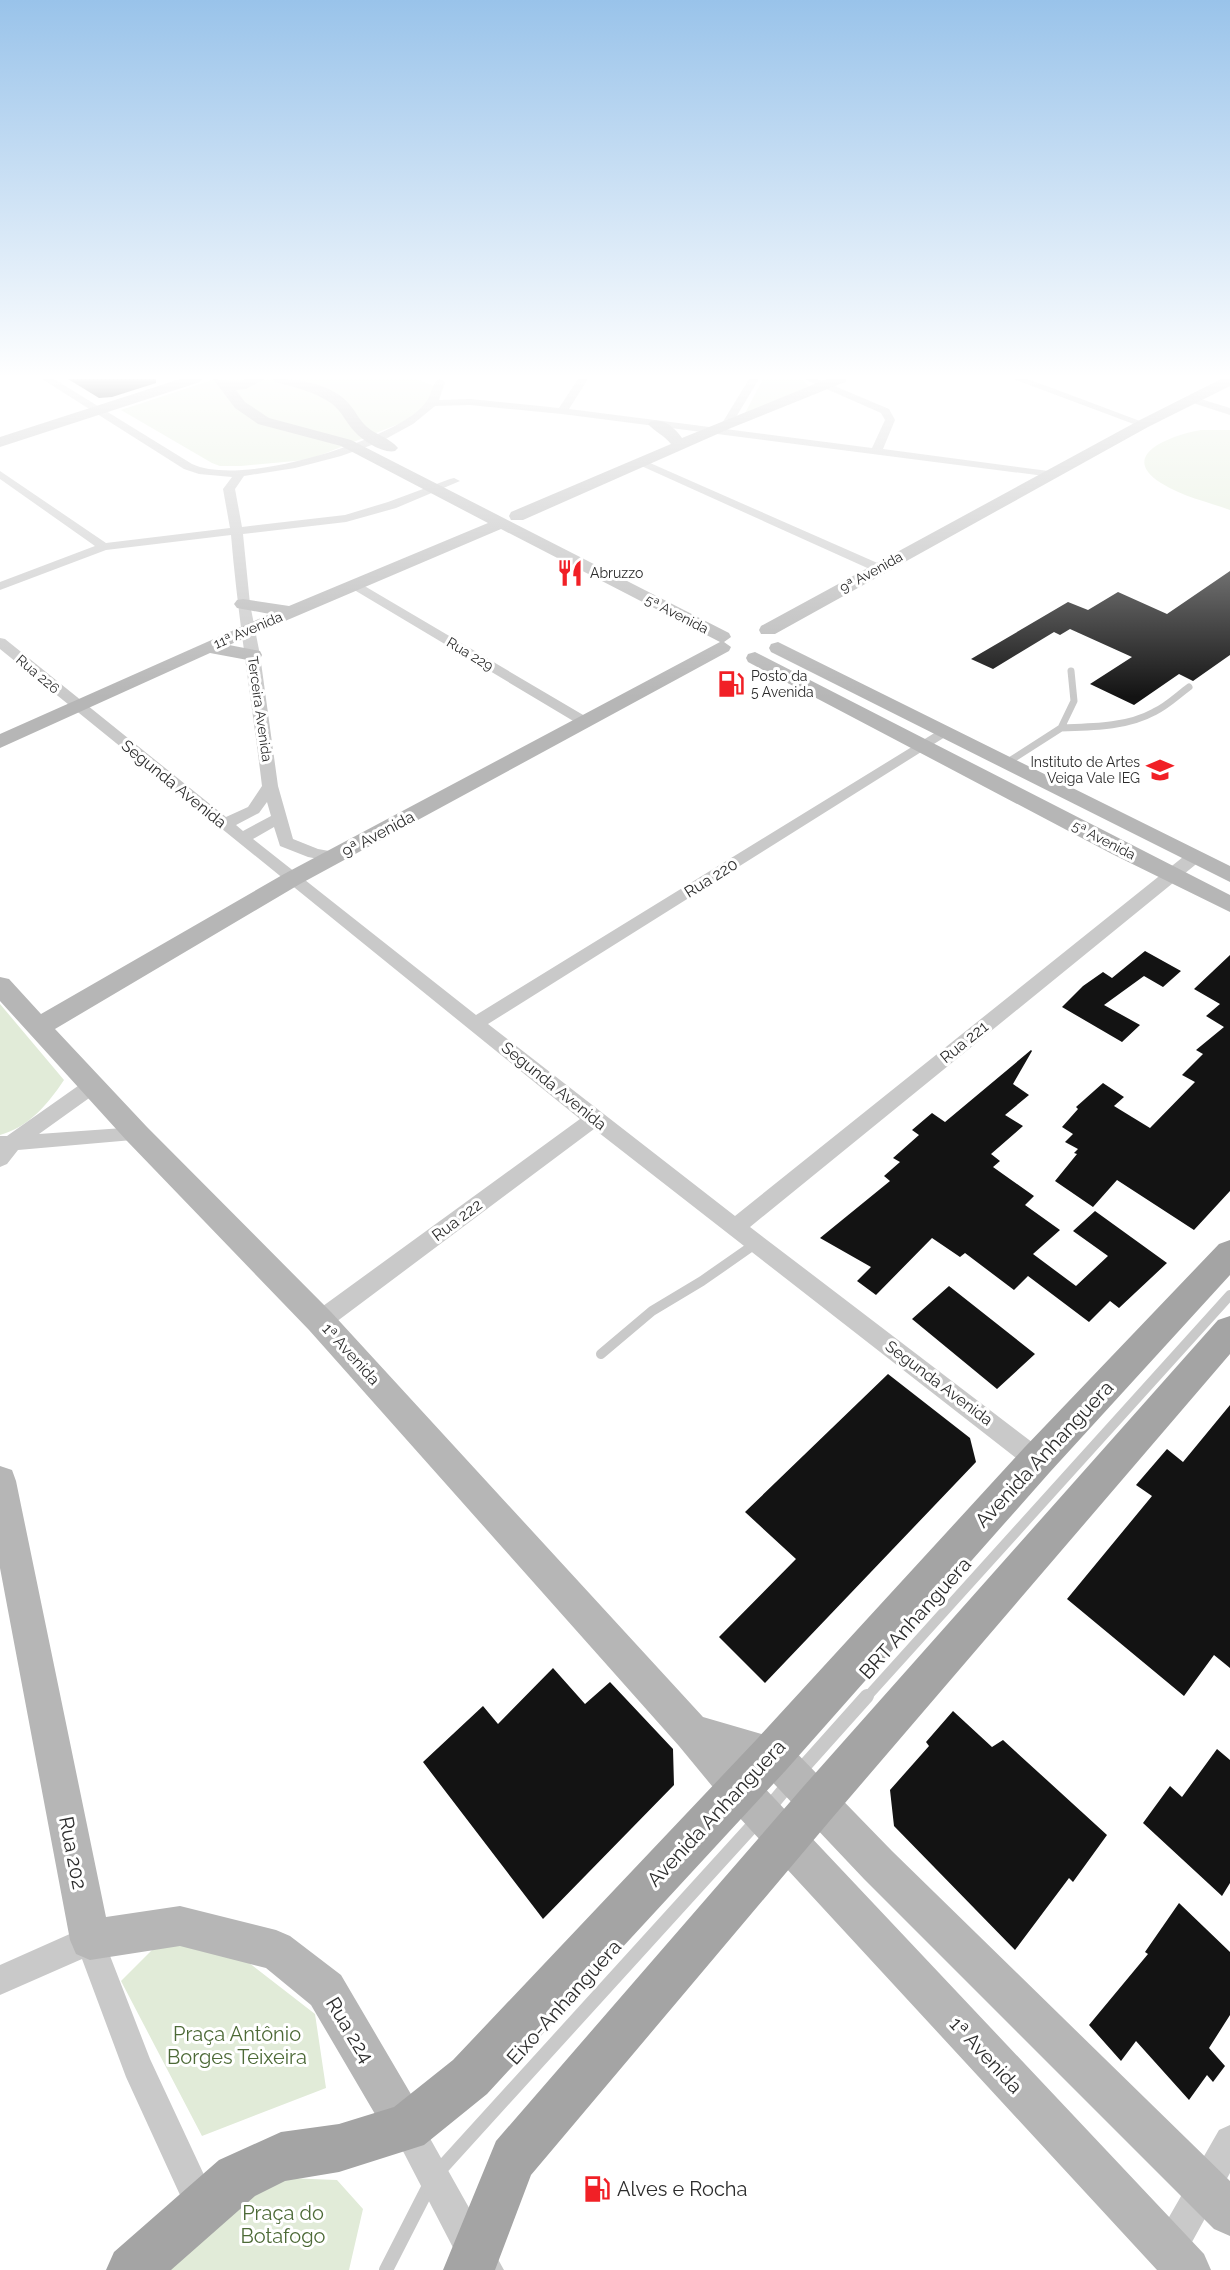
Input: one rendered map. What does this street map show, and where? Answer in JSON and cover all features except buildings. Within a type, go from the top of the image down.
[{"type":"main road","name":"Avenida Anhanguera","points":[[132,2270],[237,2178],[281,2157],[339,2148],[407,2128],[470,2077],[763,1814],[795,1778],[1037,1460],[1230,1253]]},
{"type":"main road","name":"Avenida Anhanguera","points":[[477,2264],[513,2158],[763,1814],[795,1778],[1230,1330]]},
{"type":"street","points":[[16,485],[104,547]]},
{"type":"street","points":[[222,485],[229,489],[232,485]]},
{"type":"street","name":"5ª Avenida","points":[[426,485],[499,524],[739,632]]},
{"type":"street","points":[[0,586],[104,547],[346,518],[444,485]]},
{"type":"street","name":"5ª Avenida","points":[[461,485],[739,632]]},
{"type":"street","points":[[517,516],[589,485]]},
{"type":"street","points":[[693,485],[878,568]]},
{"type":"street","name":"9ª Avenida","points":[[38,1027],[292,879],[585,722],[739,632],[878,568],[1032,485]]},
{"type":"street","name":"Terceira Avenida","points":[[229,489],[237,531],[243,604],[253,655],[270,786],[278,819],[286,842],[314,853],[334,857]]},
{"type":"street","name":"11ª Avenida","points":[[0,742],[208,647],[499,524]]},
{"type":"street","name":"Rua 229","points":[[356,585],[585,722]]},
{"type":"street","points":[[243,604],[293,612]]},
{"type":"street","points":[[739,632],[778,638],[778,648],[770,655],[756,658]]},
{"type":"street","name":"5ª Avenida","points":[[739,632],[740,657],[756,658],[1230,904]]},
{"type":"street","name":"Rua 226","points":[[0,642],[77,706]]},
{"type":"street","points":[[208,647],[253,655]]},
{"type":"street","name":"5ª Avenida","points":[[778,648],[1230,875]]},
{"type":"street","name":"Segunda Avenida","points":[[77,706],[594,1119],[1037,1460]]},
{"type":"street","name":"Rua 220","points":[[476,1023],[946,732]]},
{"type":"street","name":"Terceira Avenida","points":[[224,824],[254,810],[270,786]]},
{"type":"street","points":[[242,838],[278,819]]},
{"type":"street","name":"Rua 221","points":[[734,1228],[1194,857]]},
{"type":"street","name":"1ª Avenida","points":[[0,985],[137,1134],[321,1321],[763,1814],[1179,2260]]},
{"type":"street","points":[[0,1159],[7,1143],[92,1086]]},
{"type":"street","name":"Rua 222","points":[[321,1321],[594,1119]]},
{"type":"street","points":[[7,1143],[137,1134]]},
{"type":"street","name":"Rua 202","points":[[0,1481],[90,1940],[137,2066],[203,2206]]},
{"type":"street","points":[[692,1733],[795,1778],[886,1873],[1217,2199]]},
{"type":"street","name":"Rua 224","points":[[0,1980],[90,1940],[180,1926],[276,1950],[326,1990],[434,2176],[477,2264]]},
{"type":"street","points":[[1179,2260],[1217,2199],[1230,2141]]},
{"type":"lane","points":[[1061,728],[1074,701],[1071,671]]},
{"type":"lane","points":[[1008,762],[1061,728],[1087,727],[1142,717],[1154,712],[1190,687]]},
{"type":"lane","points":[[601,1354],[652,1311],[711,1275],[755,1244]]},
{"type":"lane","name":"BRT Anhanguera","points":[[795,1778],[1230,1295]]},
{"type":"lane","name":"Eixo-Anhanguera","points":[[386,2270],[434,2176],[763,1814]]},
{"type":"green space","points":[[1164,485],[1230,485],[1230,510],[1186,495]]},
{"type":"green space","points":[[0,1004],[64,1080],[37,1114],[20,1126],[0,1135]]},
{"type":"green space","name":"Praça Antônio Borges Teixeira","points":[[172,1930],[240,1956],[315,2014],[326,2088],[202,2136],[121,1981]]},
{"type":"green space","name":"Praça do Botafogo","points":[[261,2177],[337,2180],[363,2209],[349,2270],[158,2270]]},
{"type":"place","name":"Abruzzo","points":[[570,573]]},
{"type":"place","name":"Posto da 5 Avenida","points":[[731,684]]},
{"type":"place","name":"Instituto de Artes Veiga Vale IEG","points":[[1160,770]]},
{"type":"place","name":"Alves e Rocha","points":[[597,2189]]}]
